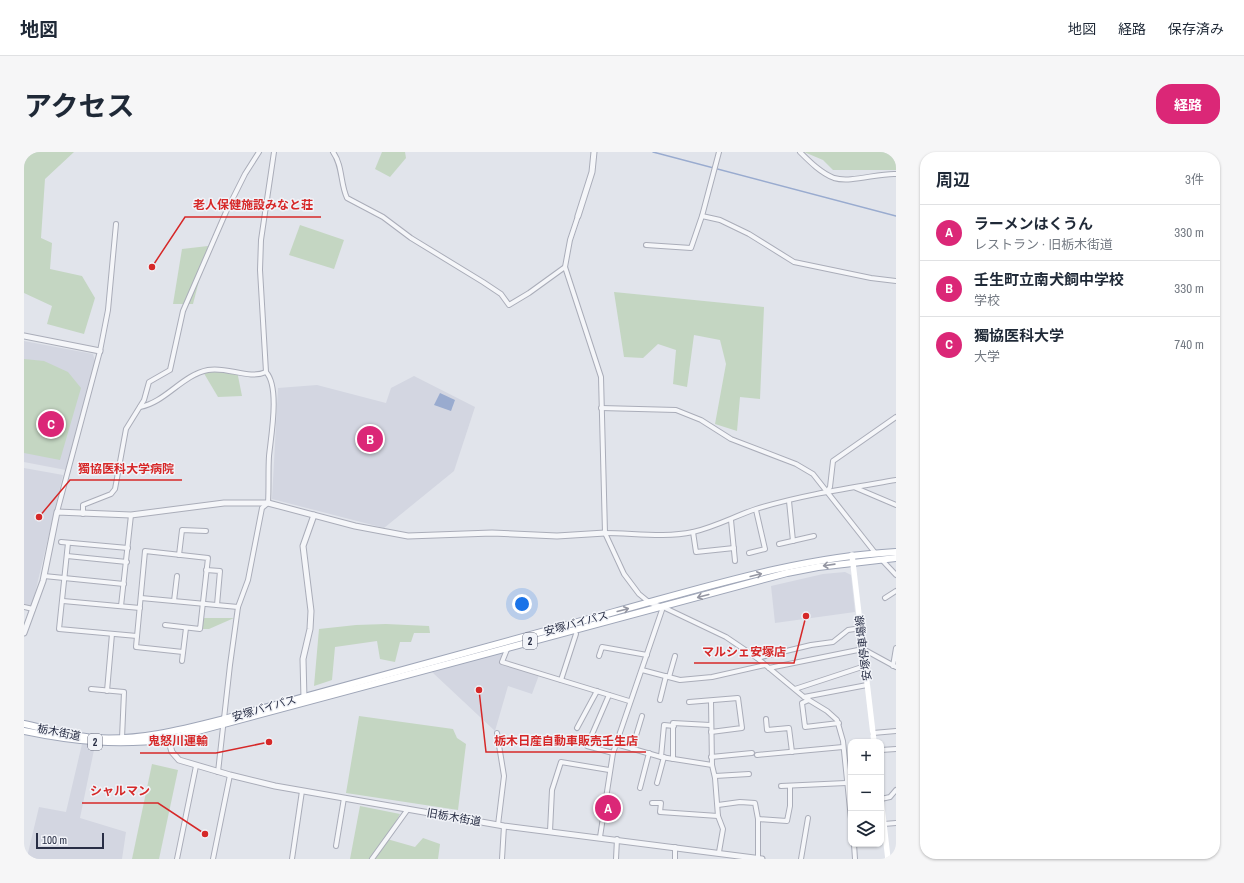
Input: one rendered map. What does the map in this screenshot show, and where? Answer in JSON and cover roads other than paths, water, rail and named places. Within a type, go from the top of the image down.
[{"type":"main road","name":"安塚バイパス","points":[[167,736],[304,700],[650,602],[785,568],[852,555],[896,552]]},
{"type":"main road","name":"安塚停車場線","points":[[852,555],[874,739]]},
{"type":"main road","name":"安塚バイパス","points":[[304,700],[787,573],[853,562],[896,558]]},
{"type":"main road","name":"栃木街道","points":[[24,724],[80,736],[122,738],[167,736]]},
{"type":"main road","name":"栃木街道","points":[[24,731],[74,740],[104,743],[167,736]]},
{"type":"main road","points":[[884,824],[888,859]]},
{"type":"street","points":[[83,514],[83,505],[113,492],[126,429],[144,400],[149,382],[170,370],[183,311],[226,212],[245,174],[259,152]]},
{"type":"street","points":[[218,772],[238,607],[248,580],[262,508],[268,503],[269,457],[274,406],[270,376],[266,372],[260,270],[261,240],[274,152]]},
{"type":"street","points":[[333,152],[340,163],[343,186],[348,198],[383,217],[411,238],[483,282],[501,294],[509,305],[529,293],[565,267]]},
{"type":"street","points":[[594,152],[592,172],[570,240],[565,267],[600,373],[605,533],[624,574],[639,594],[650,602],[663,606],[726,637],[757,658],[804,697],[827,711],[839,723],[842,733],[848,790]]},
{"type":"street","points":[[646,245],[691,248],[702,216],[719,152]]},
{"type":"street","points":[[800,152],[818,168],[834,178],[844,179],[896,174]]},
{"type":"street","points":[[702,216],[720,220],[749,234],[794,262],[870,278],[896,281]]},
{"type":"street","points":[[24,633],[44,576],[57,512],[100,351],[108,310],[116,224]]},
{"type":"street","points":[[24,336],[100,351]]},
{"type":"street","points":[[140,406],[152,403],[198,373],[208,370],[220,369],[259,375],[266,372]]},
{"type":"street","points":[[601,408],[676,410],[701,420],[731,439],[796,464],[812,474],[874,553],[896,574]]},
{"type":"street","points":[[827,492],[830,487],[833,461],[896,417]]},
{"type":"street","points":[[57,512],[83,514],[131,514],[224,503],[268,503],[382,532],[408,536],[486,533],[557,536],[605,533],[671,534],[693,532],[756,510],[789,501],[827,492],[896,480]]},
{"type":"street","points":[[854,487],[896,504]]},
{"type":"street","points":[[789,501],[793,541]]},
{"type":"street","points":[[749,553],[765,549],[756,510]]},
{"type":"street","points":[[122,606],[131,514]]},
{"type":"street","points":[[304,700],[303,659],[310,629],[311,611],[303,546],[314,515]]},
{"type":"street","points":[[731,520],[735,562]]},
{"type":"street","points":[[179,555],[182,530],[206,531]]},
{"type":"street","points":[[693,532],[696,552],[734,548]]},
{"type":"street","points":[[779,544],[814,536]]},
{"type":"street","points":[[61,542],[128,548]]},
{"type":"street","points":[[68,543],[59,629],[136,636]]},
{"type":"street","points":[[165,625],[200,629],[208,558],[145,551],[136,647],[183,652]]},
{"type":"street","points":[[67,556],[127,562]]},
{"type":"street","points":[[206,570],[220,571],[217,605]]},
{"type":"street","points":[[44,576],[124,584]]},
{"type":"street","points":[[174,601],[176,576]]},
{"type":"street","points":[[885,598],[896,591]]},
{"type":"street","points":[[141,598],[238,607]]},
{"type":"street","points":[[63,600],[140,608]]},
{"type":"street","points":[[600,837],[609,770],[613,753],[629,701],[642,670],[663,606]]},
{"type":"street","points":[[24,607],[33,609]]},
{"type":"street","points":[[182,661],[186,628]]},
{"type":"street","points":[[757,658],[811,645],[833,642],[848,630],[861,628]]},
{"type":"street","points":[[107,691],[112,634]]},
{"type":"street","points":[[561,680],[576,634]]},
{"type":"street","points":[[508,647],[502,662],[629,701]]},
{"type":"street","points":[[599,656],[602,647],[647,655]]},
{"type":"street","points":[[642,670],[680,680],[712,676],[863,649],[894,666],[896,648]]},
{"type":"street","points":[[660,700],[675,656]]},
{"type":"street","points":[[795,689],[865,666]]},
{"type":"street","points":[[804,697],[867,685]]},
{"type":"street","points":[[91,689],[124,692],[122,738]]},
{"type":"street","points":[[577,728],[597,691]]},
{"type":"street","points":[[609,695],[586,746],[613,753]]},
{"type":"street","points":[[689,702],[738,698],[742,728],[711,732]]},
{"type":"street","points":[[809,700],[802,703],[805,727],[839,723]]},
{"type":"street","points":[[711,701],[711,757],[715,776],[718,816],[723,829],[719,852]]},
{"type":"street","points":[[632,749],[642,716]]},
{"type":"street","points":[[766,719],[767,730],[789,728],[792,752]]},
{"type":"street","points":[[673,759],[674,723],[710,725]]},
{"type":"street","points":[[657,783],[662,757],[664,725],[674,726]]},
{"type":"street","points":[[873,733],[896,732]]},
{"type":"street","points":[[497,733],[504,776],[498,825]]},
{"type":"street","name":"旧栃木街道","points":[[167,736],[176,759],[218,772],[302,791],[504,826],[719,852],[760,859]]},
{"type":"street","points":[[616,744],[662,757],[712,765]]},
{"type":"street","points":[[757,755],[843,747]]},
{"type":"street","points":[[884,750],[896,749]]},
{"type":"street","points":[[640,788],[649,753]]},
{"type":"street","points":[[711,757],[752,753]]},
{"type":"street","points":[[550,831],[552,790],[562,762],[609,770]]},
{"type":"street","points":[[177,859],[196,766]]},
{"type":"street","points":[[715,776],[749,774]]},
{"type":"street","points":[[213,859],[230,775]]},
{"type":"street","points":[[781,786],[846,782]]},
{"type":"street","points":[[758,819],[787,821],[790,806],[790,786]]},
{"type":"street","points":[[884,799],[890,798],[896,790]]},
{"type":"street","points":[[292,859],[302,791]]},
{"type":"street","points":[[336,846],[344,798]]},
{"type":"street","points":[[718,805],[740,802],[755,803],[758,819],[760,859]]},
{"type":"street","points":[[652,803],[661,803],[660,812],[718,816]]},
{"type":"street","points":[[372,859],[408,809]]},
{"type":"street","points":[[801,859],[808,818]]},
{"type":"street","points":[[884,824],[896,823]]},
{"type":"street","points":[[502,859],[504,826]]},
{"type":"street","points":[[616,859],[617,839]]},
{"type":"street","points":[[675,847],[675,859]]},
{"type":"street","points":[[854,847],[855,859]]},
{"type":"water","points":[[440,393],[455,400],[451,411],[434,405]]},
{"type":"waterway","points":[[653,152],[896,216]]},
{"type":"place","name":"老人保健施設みなと荘","points":[[152,267]]},
{"type":"place","name":"獨協医科大学","points":[[51,424]]},
{"type":"place","name":"壬生町立南犬飼中学校","points":[[370,439]]},
{"type":"place","name":"獨協医科大学病院","points":[[39,517]]},
{"type":"place","name":"マルシェ安塚店","points":[[806,616]]},
{"type":"place","name":"栃木日産自動車販売壬生店","points":[[479,690]]},
{"type":"place","name":"鬼怒川運輸","points":[[269,742]]},
{"type":"place","name":"ラーメンはくうん","points":[[608,808]]},
{"type":"place","name":"シャルマン","points":[[205,834]]}]
